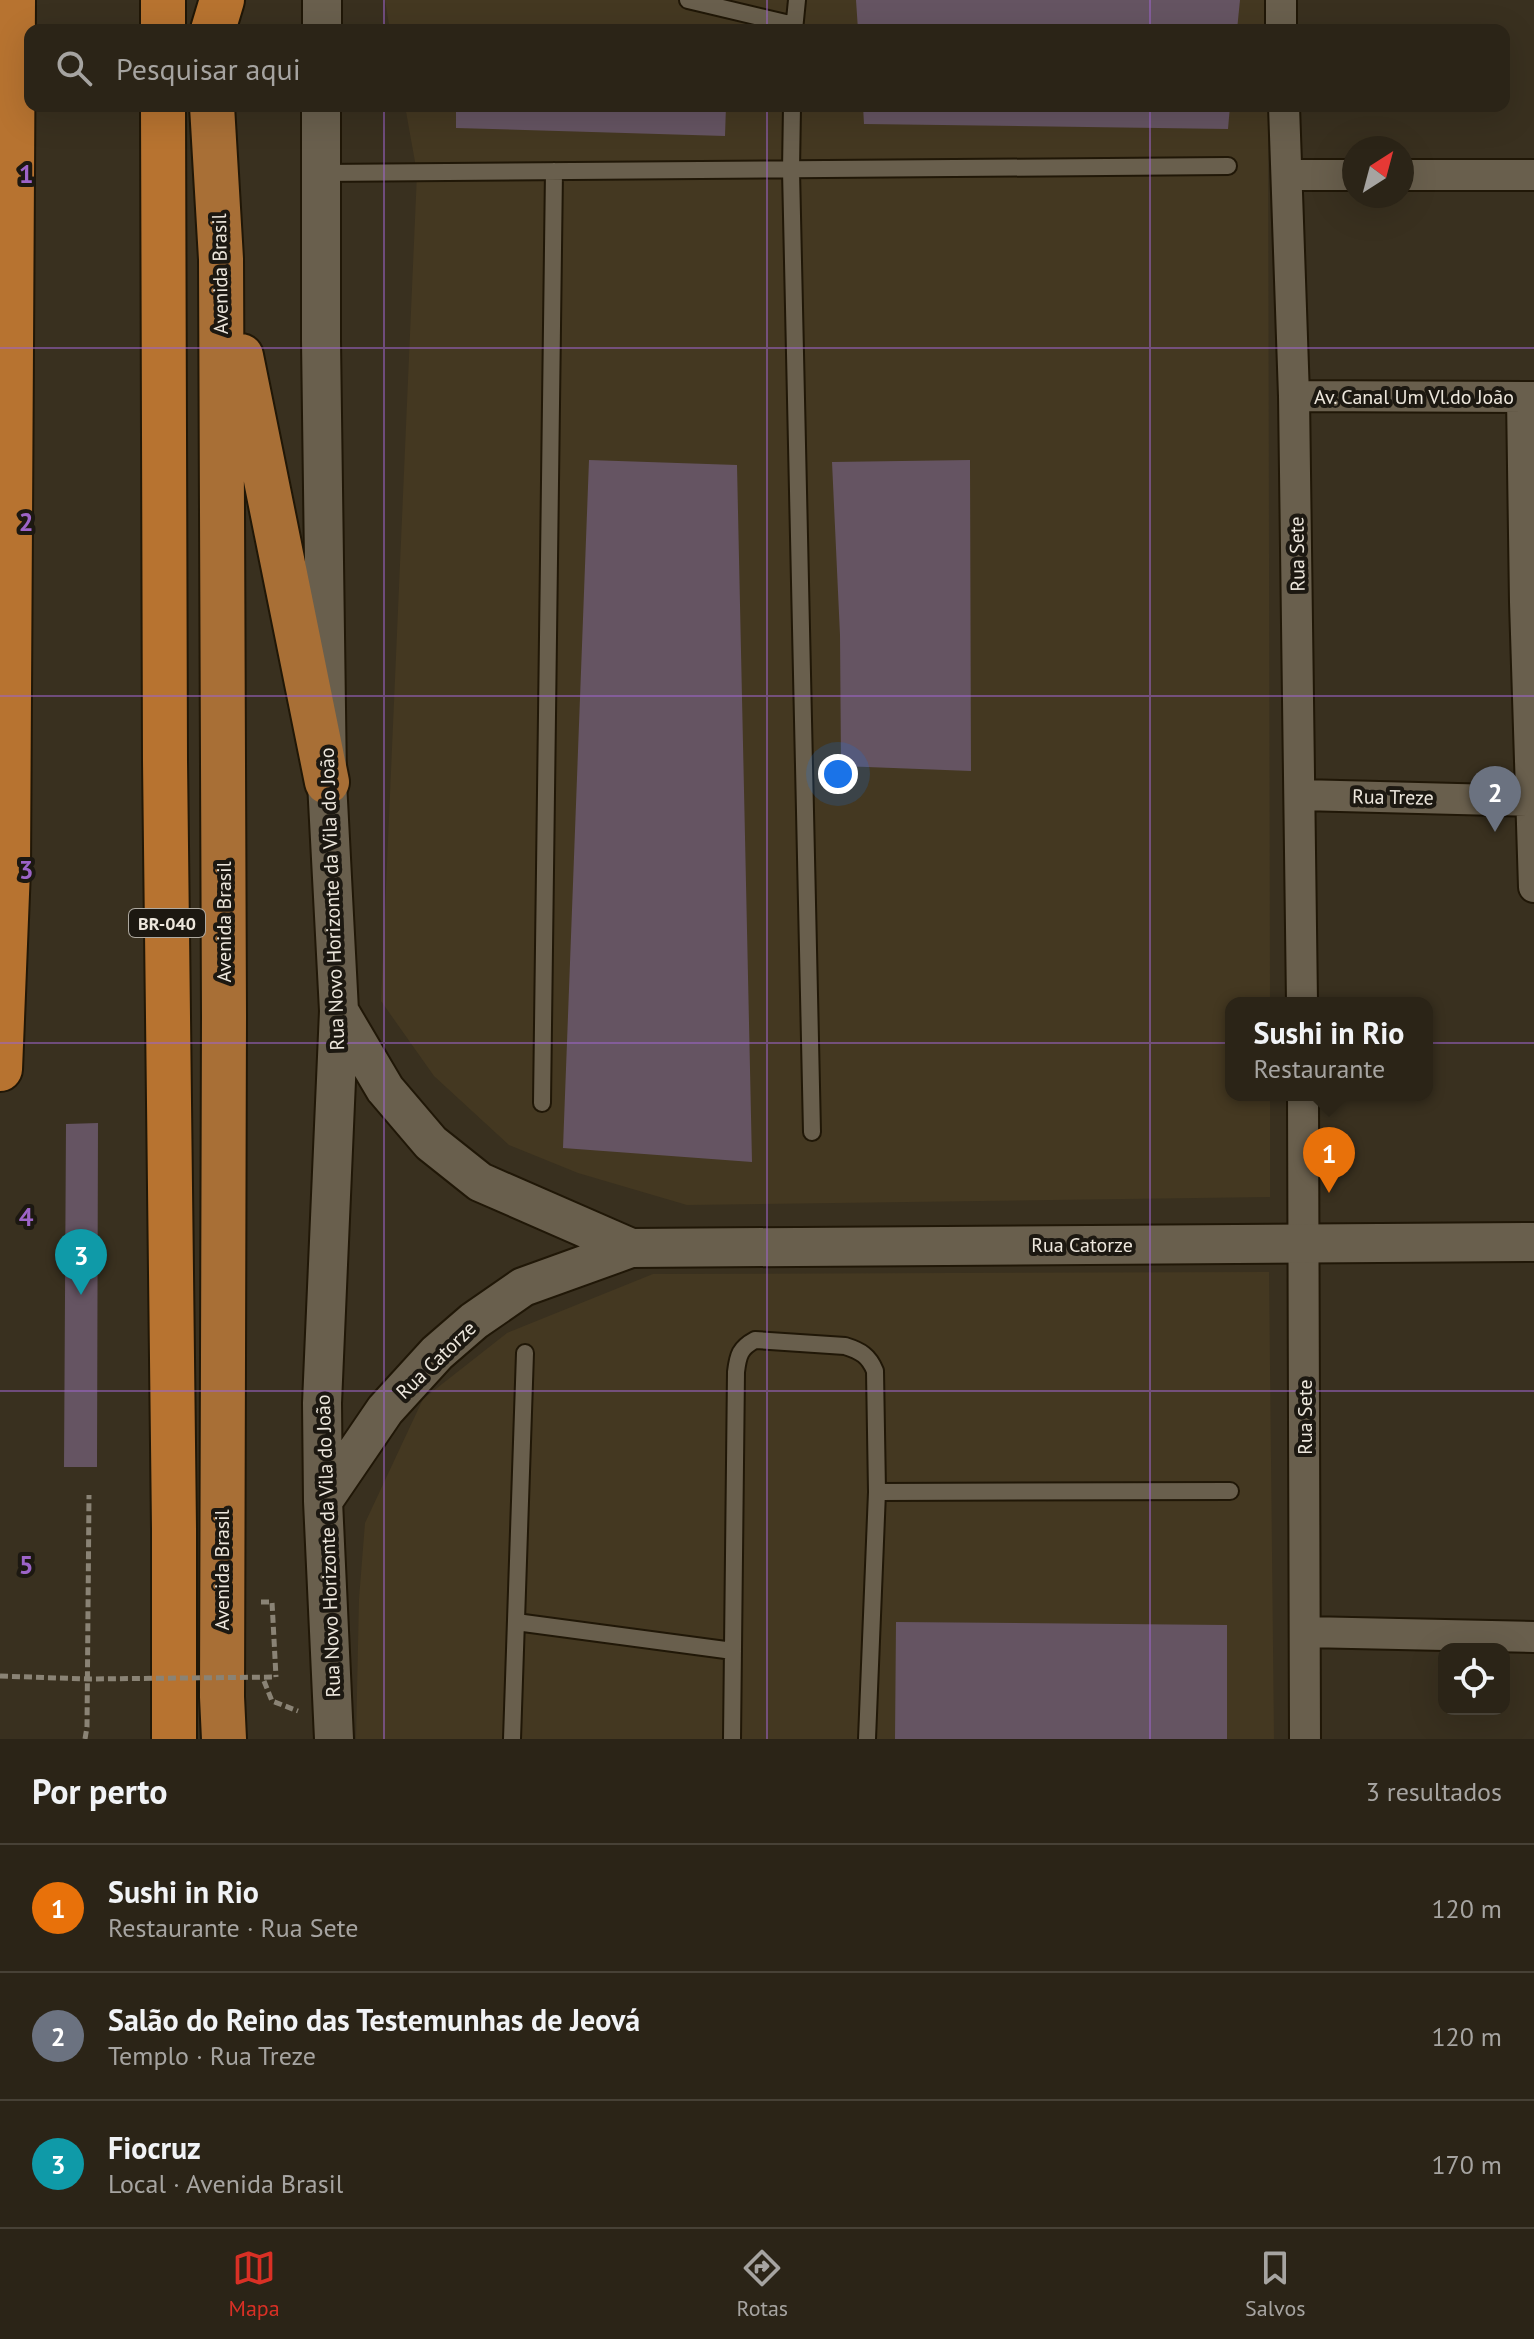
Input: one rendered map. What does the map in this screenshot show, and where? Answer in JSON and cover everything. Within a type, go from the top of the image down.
[{"type":"highway","points":[[0,1069],[8,869],[13,0]]},
{"type":"highway","points":[[163,0],[163,24]]},
{"type":"highway","points":[[210,0],[211,24]]},
{"type":"highway","points":[[213,24],[222,0]]},
{"type":"highway","name":"BR-040","points":[[163,112],[174,1739]]},
{"type":"highway","name":"Avenida Brasil","points":[[212,112],[221,259],[224,1739]]},
{"type":"highway","points":[[221,259],[327,782]]},
{"type":"street","points":[[322,0],[322,24]]},
{"type":"street","points":[[1281,0],[1281,24]]},
{"type":"street","name":"Rua Novo Horizonte da Vila do João","points":[[321,112],[327,782],[339,1011],[322,1403],[323,1501],[334,1728]]},
{"type":"street","name":"Rua Sete","points":[[1284,112],[1294,396],[1302,997]]},
{"type":"street","points":[[1287,175],[1342,175]]},
{"type":"street","points":[[1414,175],[1534,175]]},
{"type":"street","name":"Av. Canal Um Vl.do João","points":[[1294,396],[1528,397]]},
{"type":"street","points":[[1528,397],[1534,887]]},
{"type":"street","name":"Rua Treze","points":[[1301,795],[1533,801]]},
{"type":"street","name":"Rua Catorze","points":[[339,1011],[385,1089],[431,1143],[480,1182],[631,1248]]},
{"type":"street","name":"Rua Sete","points":[[1303,1101],[1305,1739]]},
{"type":"street","name":"Rua Catorze","points":[[323,1501],[385,1410],[437,1353],[474,1321],[523,1287],[631,1248],[1534,1242]]},
{"type":"street","points":[[1306,1632],[1534,1637]]},
{"type":"lane","points":[[688,0],[779,24]]},
{"type":"lane","points":[[794,24],[797,0]]},
{"type":"lane","points":[[792,112],[812,1132]]},
{"type":"lane","points":[[320,173],[1228,166]]},
{"type":"lane","points":[[542,1103],[554,171]]},
{"type":"lane","points":[[732,1739],[736,1372],[742,1347],[755,1340],[845,1346],[870,1358],[875,1371],[877,1492],[867,1739]]},
{"type":"lane","points":[[512,1739],[525,1353]]},
{"type":"lane","points":[[877,1492],[1230,1491]]},
{"type":"lane","points":[[516,1622],[733,1651]]},
{"type":"path","points":[[85,1739],[89,1495]]},
{"type":"path","points":[[259,1669],[272,1701],[334,1728]]},
{"type":"path","points":[[0,1676],[88,1679],[276,1677]]},
{"type":"shaded area","points":[[385,0],[1267,0],[1268,24],[389,24]]},
{"type":"shaded area","points":[[406,112],[1268,112],[1270,997],[1225,997],[1225,1101],[1270,1101],[1270,1197],[687,1205],[578,1173],[509,1145],[434,1076],[381,1001],[417,173]]},
{"type":"shaded area","points":[[1269,1272],[1274,1739],[356,1739],[359,1599],[365,1523],[423,1399],[507,1333],[653,1274]]},
{"type":"building","points":[[856,0],[1240,0],[1238,24],[858,24]]},
{"type":"building","points":[[456,112],[726,112],[725,136],[456,128]]},
{"type":"building","points":[[863,112],[1229,112],[1228,129],[864,124]]},
{"type":"building","points":[[589,460],[737,465],[752,1162],[563,1148]]},
{"type":"building","points":[[970,460],[971,771],[841,766],[840,635],[832,462]]},
{"type":"building","points":[[98,1123],[97,1467],[64,1467],[66,1124]]},
{"type":"building","points":[[896,1622],[1227,1625],[1227,1739],[895,1739]]},
{"type":"place","name":"Salão do Reino das Testemunhas de Jeová","points":[[1495,832]]},
{"type":"place","name":"Sushi in Rio","points":[[1329,1193]]},
{"type":"place","name":"Fiocruz","points":[[81,1295]]}]
